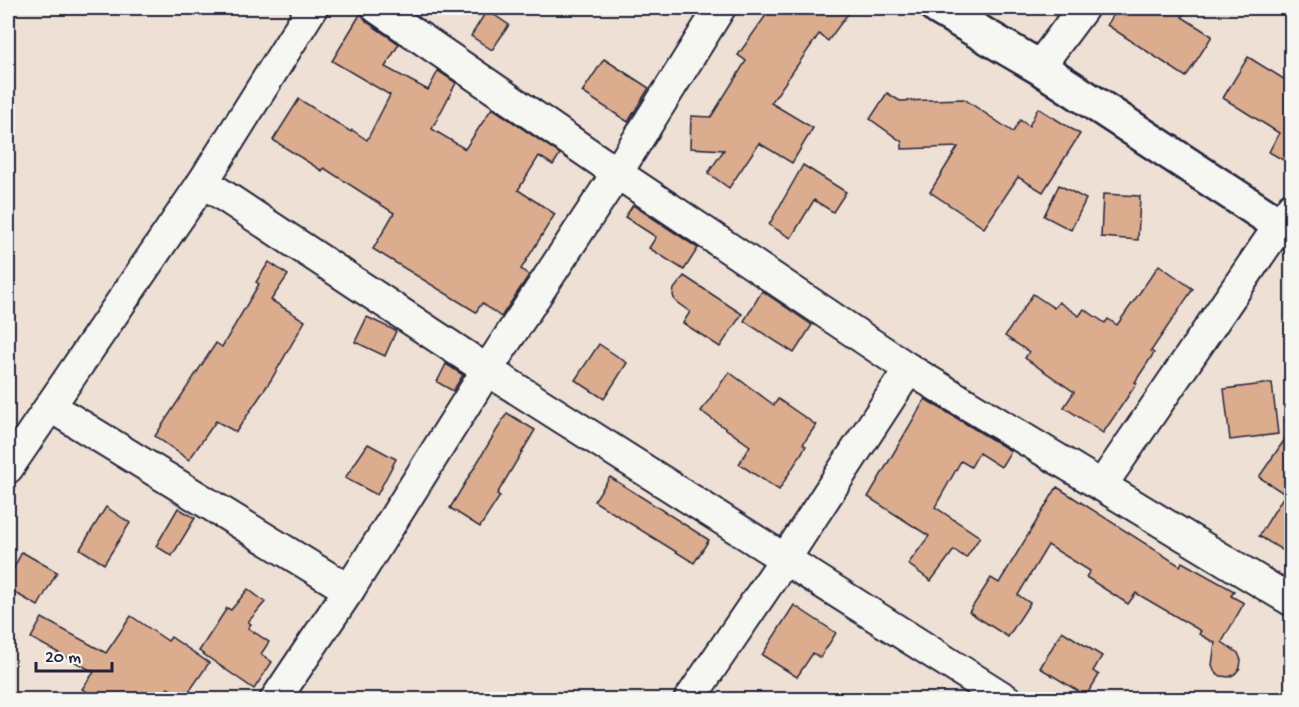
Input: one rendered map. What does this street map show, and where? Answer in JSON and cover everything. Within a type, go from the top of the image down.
[{"type":"main road","points":[[938,8],[1039,67],[1288,222]]},
{"type":"street","points":[[8,468],[203,182],[312,8]]},
{"type":"street","points":[[377,8],[909,369],[1292,601]]},
{"type":"street","points":[[275,699],[349,590],[487,370],[617,173],[720,8]]},
{"type":"street","points":[[1039,67],[1083,8]]},
{"type":"street","points":[[203,182],[487,370],[1007,699]]},
{"type":"street","points":[[1102,485],[1288,222]]},
{"type":"street","points":[[689,699],[785,559],[909,369]]},
{"type":"street","points":[[51,407],[349,590]]},
{"type":"building","points":[[771,8],[852,8],[828,41],[819,34],[771,103],[813,128],[792,163],[759,143],[729,188],[708,173],[724,150],[690,148],[691,116],[711,117],[746,61],[738,55]]},
{"type":"building","points":[[1118,8],[1188,8],[1182,17],[1212,36],[1186,77],[1107,25]]},
{"type":"building","points":[[487,10],[509,25],[492,50],[471,36]]},
{"type":"building","points":[[361,13],[367,22],[399,44],[385,67],[428,90],[438,71],[456,83],[432,129],[465,149],[492,108],[560,154],[553,165],[539,156],[518,190],[555,214],[521,269],[529,275],[501,317],[482,303],[476,312],[373,249],[394,213],[324,168],[322,171],[273,140],[299,99],[367,140],[390,95],[332,61]]},
{"type":"building","points":[[1248,57],[1292,84],[1292,165],[1269,152],[1279,133],[1223,98]]},
{"type":"building","points":[[604,59],[649,88],[628,122],[582,92]]},
{"type":"building","points":[[887,93],[900,101],[964,99],[1013,132],[1020,120],[1029,126],[1038,108],[1080,134],[1043,192],[1018,177],[984,228],[930,192],[958,147],[902,149],[902,142],[870,119]]},
{"type":"building","points":[[803,165],[846,192],[833,212],[814,200],[791,238],[769,225]]},
{"type":"building","points":[[1059,185],[1086,199],[1071,230],[1044,216]]},
{"type":"building","points":[[1103,194],[1140,196],[1138,240],[1101,237]]},
{"type":"building","points":[[633,205],[698,248],[684,270],[649,248],[656,237],[625,217]]},
{"type":"building","points":[[269,262],[288,275],[271,300],[305,321],[271,380],[236,432],[216,421],[189,460],[155,436],[216,343],[222,347],[259,284],[256,282]]},
{"type":"building","points":[[1159,265],[1193,289],[1151,351],[1154,353],[1135,382],[1137,383],[1103,433],[1064,407],[1074,392],[1025,358],[1029,352],[1005,336],[1033,294],[1054,308],[1059,302],[1079,316],[1084,309],[1105,323],[1108,319],[1117,325]]},
{"type":"building","points":[[684,276],[742,314],[720,347],[683,323],[690,312],[675,301],[673,295],[674,289]]},
{"type":"building","points":[[762,291],[812,325],[794,353],[744,321]]},
{"type":"building","points":[[367,317],[396,331],[385,356],[355,342]]},
{"type":"building","points":[[599,344],[627,363],[604,399],[575,380]]},
{"type":"building","points":[[446,364],[463,375],[453,391],[437,382]]},
{"type":"building","points":[[729,372],[774,405],[778,399],[816,425],[803,444],[806,446],[779,490],[739,464],[750,446],[701,411]]},
{"type":"building","points":[[1272,383],[1278,434],[1230,440],[1224,389]]},
{"type":"building","points":[[925,399],[1011,451],[1001,467],[979,453],[971,467],[961,461],[935,507],[980,537],[966,558],[954,550],[931,581],[908,564],[929,536],[868,497]]},
{"type":"building","points":[[507,413],[535,430],[497,494],[500,496],[480,527],[450,508]]},
{"type":"building","points":[[1292,429],[1292,556],[1259,536],[1285,494],[1259,477]]},
{"type":"building","points":[[368,444],[396,459],[377,495],[345,478]]},
{"type":"building","points":[[610,477],[709,540],[694,563],[594,501]]},
{"type":"building","points":[[1057,487],[1180,566],[1182,562],[1234,591],[1231,596],[1244,603],[1222,642],[1238,653],[1241,660],[1240,668],[1235,674],[1229,677],[1215,672],[1212,665],[1215,643],[1199,634],[1201,631],[1136,593],[1128,604],[1086,577],[1090,571],[1048,545],[1018,595],[1030,603],[1008,637],[969,612],[991,578],[999,583]]},
{"type":"building","points":[[106,507],[130,523],[104,564],[80,549]]},
{"type":"building","points":[[178,508],[195,518],[172,556],[156,546]]},
{"type":"building","points":[[22,552],[57,572],[38,606],[8,589],[8,579]]},
{"type":"building","points":[[248,589],[265,602],[248,622],[251,624],[248,628],[269,642],[261,654],[272,662],[254,689],[199,651],[227,608],[231,610]]},
{"type":"building","points":[[794,605],[836,633],[820,658],[813,653],[797,677],[762,655]]},
{"type":"building","points":[[131,616],[168,641],[171,637],[209,663],[184,699],[168,688],[161,699],[99,699],[82,689],[94,672],[31,638],[42,618],[106,653]]},
{"type":"building","points":[[1062,631],[1102,656],[1093,671],[1099,675],[1086,696],[1040,668]]}]
